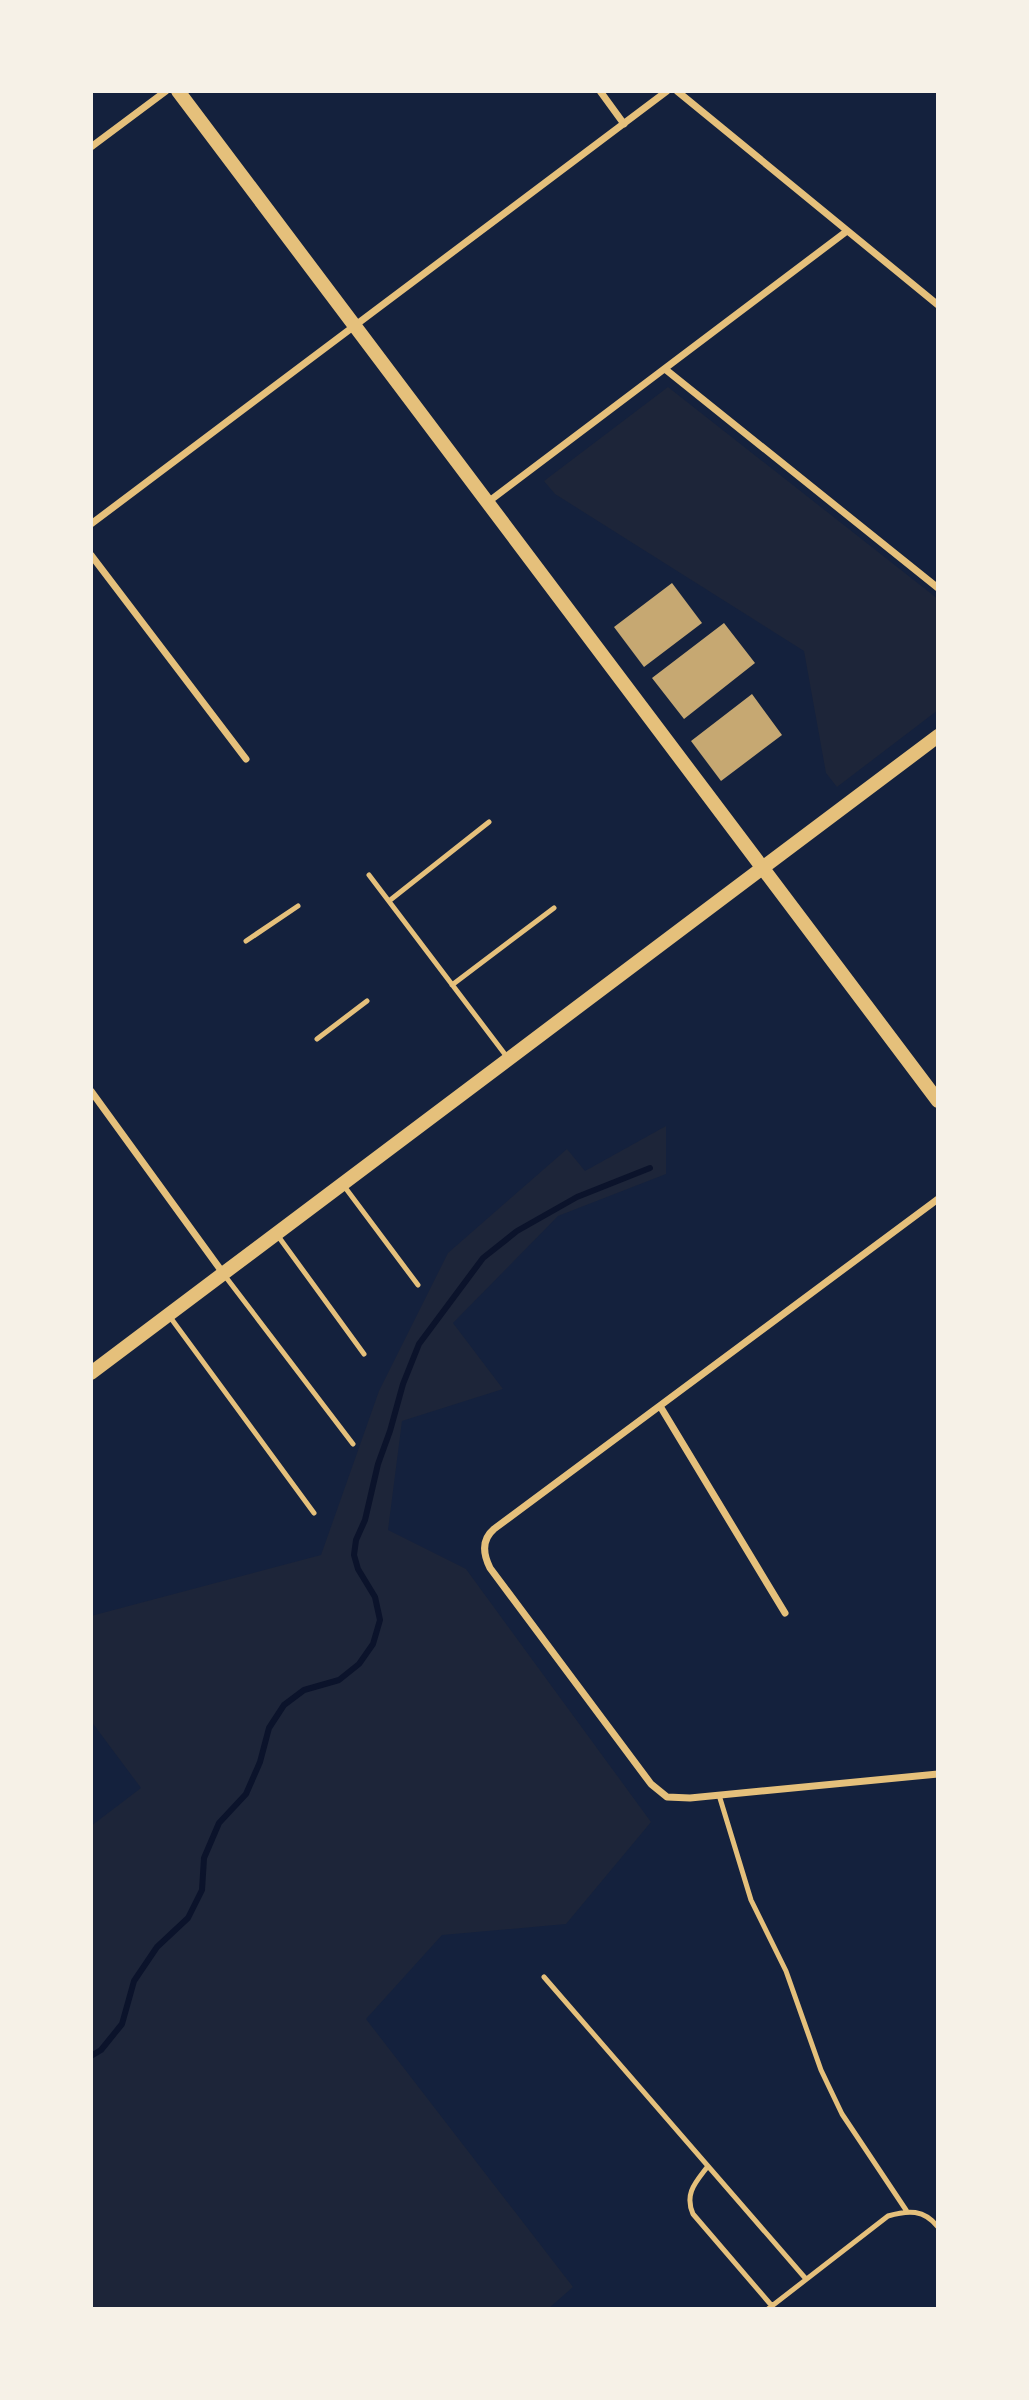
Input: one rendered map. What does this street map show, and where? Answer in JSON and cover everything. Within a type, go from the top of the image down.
[{"type":"main road","points":[[178,91],[938,1101]]},
{"type":"main road","points":[[91,1373],[938,736]]},
{"type":"street","points":[[91,147],[166,91]]},
{"type":"street","points":[[600,91],[624,124]]},
{"type":"street","points":[[91,524],[667,91]]},
{"type":"street","points":[[677,91],[936,301]]},
{"type":"street","points":[[487,503],[848,230]]},
{"type":"street","points":[[665,369],[938,588]]},
{"type":"street","points":[[91,555],[246,759]]},
{"type":"street","points":[[91,1091],[223,1273]]},
{"type":"street","points":[[938,1199],[494,1529],[484,1542],[490,1568],[658,1792],[678,1799],[938,1774]]},
{"type":"street","points":[[660,1406],[785,1614]]},
{"type":"lane","points":[[389,901],[489,822]]},
{"type":"lane","points":[[369,875],[509,1059]]},
{"type":"lane","points":[[246,941],[298,906]]},
{"type":"lane","points":[[452,985],[555,908]]},
{"type":"lane","points":[[317,1039],[367,1001]]},
{"type":"lane","points":[[342,1184],[418,1285]]},
{"type":"lane","points":[[276,1234],[364,1354]]},
{"type":"lane","points":[[223,1273],[353,1444]]},
{"type":"lane","points":[[168,1315],[314,1513]]},
{"type":"lane","points":[[719,1795],[751,1900],[786,1971],[821,2070],[842,2114],[906,2210]]},
{"type":"lane","points":[[544,1977],[806,2279]]},
{"type":"lane","points":[[708,2166],[690,2189],[688,2203],[692,2214],[770,2307],[888,2216],[906,2210],[921,2213],[938,2227]]},
{"type":"shaded area","points":[[668,387],[938,599],[938,710],[837,787],[826,773],[804,651],[555,494],[544,481]]},
{"type":"shaded area","points":[[666,1126],[666,1174],[558,1216],[453,1323],[503,1389],[402,1421],[388,1530],[466,1569],[651,1822],[566,1924],[442,1935],[366,2019],[573,2287],[548,2309],[91,2309],[91,1826],[141,1788],[91,1721],[91,1616],[321,1555],[379,1391],[448,1253],[567,1149],[585,1171]]},
{"type":"building","points":[[672,583],[702,623],[644,667],[614,627]]},
{"type":"building","points":[[724,623],[755,663],[684,719],[652,678]]},
{"type":"building","points":[[752,694],[782,735],[721,781],[691,741]]},
{"type":"waterway","points":[[91,2056],[101,2050],[122,2024],[134,1981],[157,1947],[188,1918],[202,1890],[204,1858],[219,1823],[246,1794],[260,1762],[269,1728],[284,1705],[304,1690],[339,1680],[359,1664],[373,1644],[380,1620],[375,1597],[358,1569],[354,1555],[356,1540],[365,1520],[378,1464],[403,1384],[419,1344],[483,1258],[517,1231],[577,1197],[650,1168]]}]
